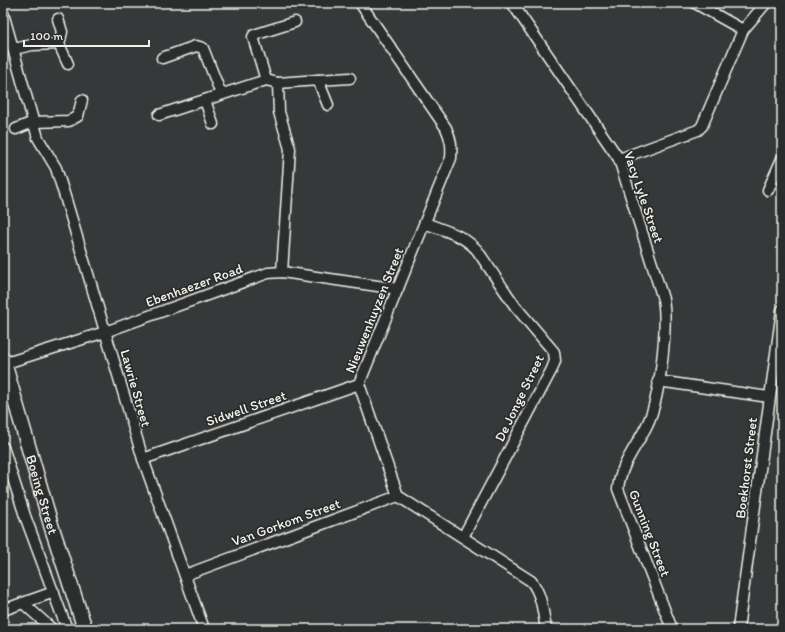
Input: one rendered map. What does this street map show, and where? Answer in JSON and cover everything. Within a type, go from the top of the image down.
[{"type":"main road","name":"Boeing Street","points":[[3,362],[55,539],[85,629]]},
{"type":"main road","name":"Boeing Street","points":[[3,394],[43,529],[79,629]]},
{"type":"street","name":"Nieuwenhuyzen Street","points":[[360,3],[446,128],[451,140],[451,158],[359,384],[398,496]]},
{"type":"street","name":"Vacy Lyle Street","points":[[512,3],[619,159],[663,299],[665,314],[658,381]]},
{"type":"street","points":[[695,3],[743,30]]},
{"type":"street","points":[[619,159],[698,130],[702,126],[743,30],[766,3]]},
{"type":"street","name":"Lawrie Street","points":[[3,13],[38,138],[56,168],[143,459],[204,629]]},
{"type":"street","points":[[58,19],[62,32],[59,44],[68,64]]},
{"type":"street","points":[[266,80],[253,37],[254,35],[295,22]]},
{"type":"street","points":[[14,49],[32,45],[59,44]]},
{"type":"street","points":[[162,58],[196,46],[203,48],[221,94]]},
{"type":"street","points":[[159,115],[266,80],[278,83],[350,78]]},
{"type":"street","points":[[318,80],[328,105]]},
{"type":"street","points":[[278,83],[279,112],[290,149],[282,272]]},
{"type":"street","points":[[16,129],[33,122],[72,120],[78,116],[82,100]]},
{"type":"street","points":[[205,100],[213,124]]},
{"type":"street","points":[[768,190],[782,159]]},
{"type":"street","name":"De Jonge Street","points":[[425,223],[464,237],[470,242],[515,306],[556,356],[552,370],[463,537]]},
{"type":"street","name":"Ebenhaezer Road","points":[[3,362],[105,332],[261,275],[282,272],[398,289]]},
{"type":"street","name":"Boekhorst Street","points":[[738,629],[746,580],[769,397],[782,310]]},
{"type":"street","points":[[658,381],[769,397]]},
{"type":"street","name":"Gunning Street","points":[[658,381],[650,418],[622,469],[618,488],[672,629]]},
{"type":"street","name":"Sidwell Street","points":[[143,459],[359,384]]},
{"type":"street","name":"Boeing Street","points":[[3,447],[25,516],[67,629]]},
{"type":"street","points":[[398,496],[533,584],[539,596],[546,629]]},
{"type":"street","name":"Van Gorkom Street","points":[[185,575],[398,496]]},
{"type":"street","points":[[3,610],[54,592]]},
{"type":"street","points":[[23,602],[52,629]]}]
